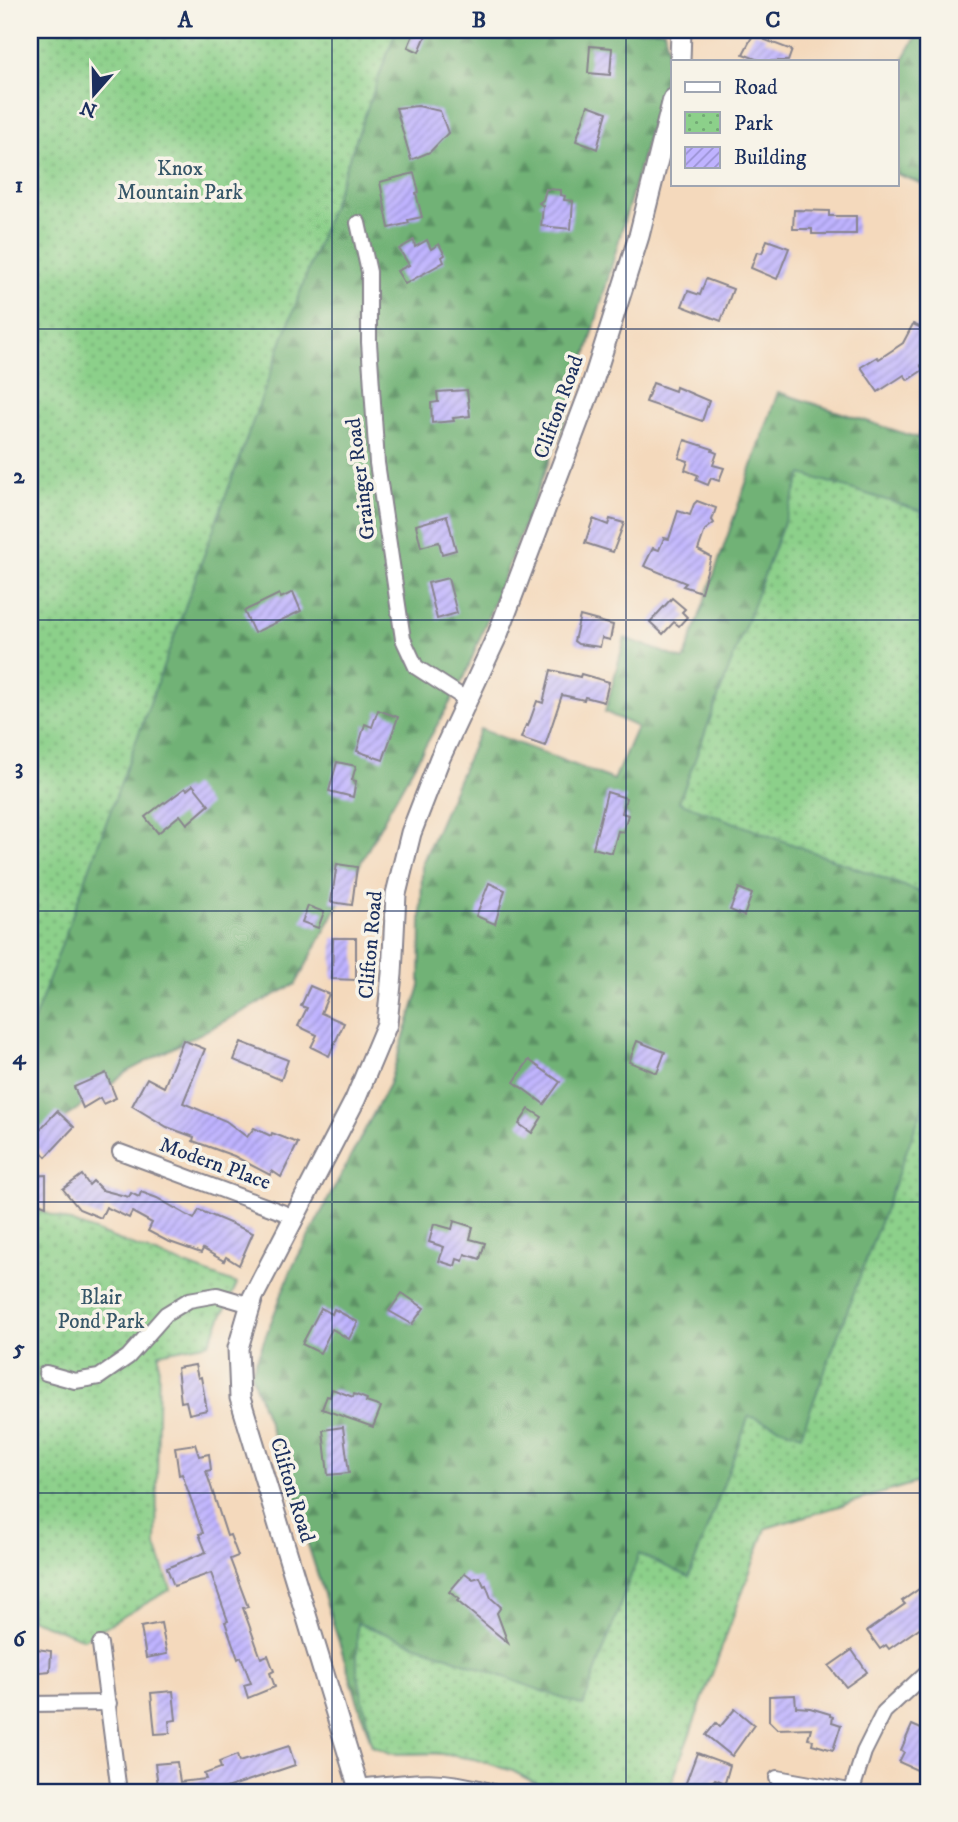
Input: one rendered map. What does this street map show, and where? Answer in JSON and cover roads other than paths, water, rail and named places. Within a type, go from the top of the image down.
[{"type":"main road","points":[[680,60],[681,30]]},
{"type":"main road","name":"Clifton Road","points":[[354,1791],[240,1398],[238,1348],[251,1304],[355,1100],[387,1024],[396,894],[411,833],[440,758],[498,634],[591,388],[639,236],[671,107]]},
{"type":"street","name":"Grainger Road","points":[[358,223],[369,272],[369,342],[377,463],[403,639],[416,667],[467,700]]},
{"type":"street","name":"Modern Place","points":[[120,1152],[295,1217]]},
{"type":"street","points":[[46,1373],[75,1381],[99,1377],[128,1357],[166,1314],[189,1300],[218,1295],[251,1304]]},
{"type":"street","points":[[100,1644],[119,1792]]},
{"type":"street","points":[[777,1778],[853,1791],[864,1752],[884,1712],[928,1671]]},
{"type":"street","points":[[30,1704],[109,1703]]},
{"type":"street","points":[[354,1791],[426,1780],[468,1784],[492,1792]]},
{"type":"park label","name":"Knox Mountain Park","points":[[180,181]]},
{"type":"park label","name":"Blair Pond Park","points":[[101,1310]]}]
